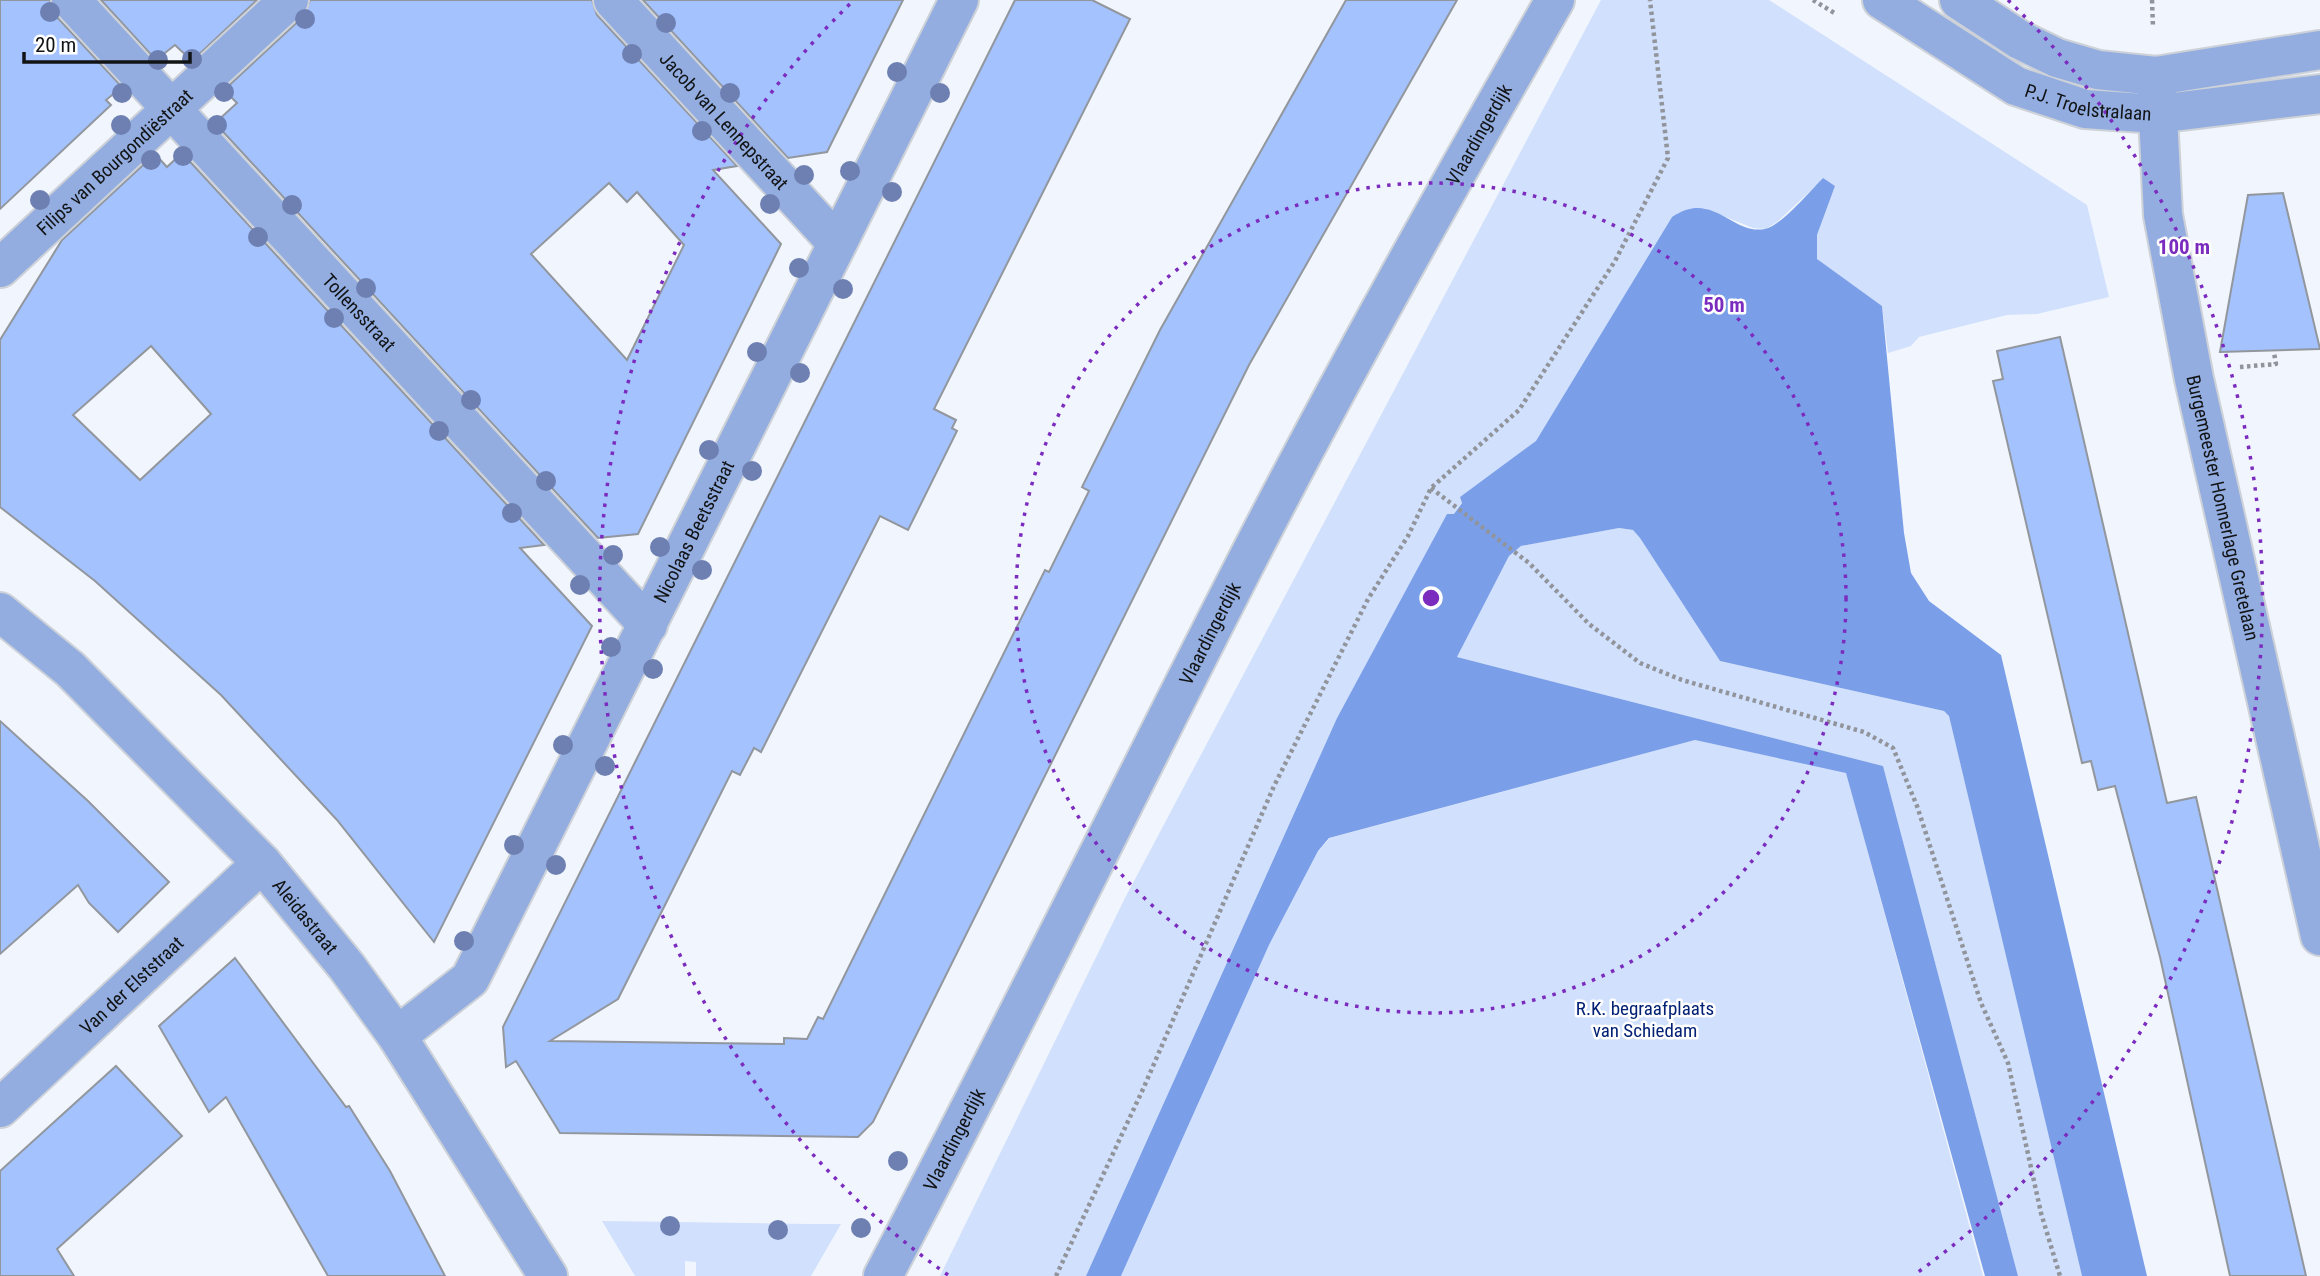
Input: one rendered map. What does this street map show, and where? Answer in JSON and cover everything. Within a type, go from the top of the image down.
[{"type":"street","name":"Tollensstraat","points":[[71,0],[648,625]]},
{"type":"street","name":"Filips van Bourgondiëstraat","points":[[0,268],[289,0]]},
{"type":"street","name":"Jacob van Lennepstraat","points":[[613,0],[837,243]]},
{"type":"street","name":"Nicolaas Beetsstraat","points":[[397,1035],[470,979],[959,0]]},
{"type":"street","name":"Vlaardingerdijk","points":[[883,1276],[968,1116],[1242,570],[1397,276],[1555,0]]},
{"type":"street","name":"P.J. Troelstralaan","points":[[1882,0],[2016,86],[2085,109],[2157,114],[2320,93]]},
{"type":"street","name":"P.J. Troelstralaan","points":[[1959,0],[2020,40],[2057,58],[2098,70],[2155,76],[2320,50]]},
{"type":"street","name":"Burgemeester Honnerlage Gretelaan","points":[[2155,76],[2163,215],[2193,379],[2320,936]]},
{"type":"street","name":"Aleidastraat","points":[[0,612],[70,669],[262,863],[347,967],[397,1035],[548,1276]]},
{"type":"street","name":"Van der Elststraat","points":[[0,1108],[262,863]]},
{"type":"path","points":[[1056,1276],[1144,1087],[1274,786],[1368,599],[1408,536],[1431,488],[1519,410],[1615,261],[1661,176],[1668,158],[1650,0]]},
{"type":"path","points":[[1431,488],[1530,563],[1589,624],[1640,663],[1682,680],[1864,732],[1893,748],[1917,806],[1981,1003],[2008,1063],[2040,1213],[2060,1276]]},
{"type":"green space","points":[[1601,0],[1769,0],[2087,205],[2109,297],[2037,314],[2007,315],[1919,337],[1911,346],[1888,353],[1882,306],[1817,260],[1817,235],[1835,186],[1823,179],[1766,229],[1753,228],[1704,208],[1672,217],[1536,442],[1460,497],[1462,502],[1454,514],[1447,515],[1337,718],[1086,1276],[940,1276],[1125,898]]},
{"type":"green space","points":[[1619,528],[1633,530],[1640,538],[1720,661],[1944,711],[1949,716],[2082,1276],[2018,1276],[1883,766],[1457,657],[1509,556],[1521,546]]},
{"type":"green space","name":"R.K. begraafplaats van Schiedam","points":[[1695,740],[1846,772],[1983,1276],[1121,1276],[1269,945],[1318,851],[1330,838]]},
{"type":"green space","points":[[602,1221],[841,1224],[811,1276],[696,1276],[696,1262],[685,1261],[685,1276],[635,1276]]},
{"type":"water","points":[[1823,178],[1835,186],[1817,235],[1817,259],[1882,306],[1904,533],[1911,573],[1929,601],[2001,655],[2147,1276],[2082,1276],[1949,716],[1944,711],[1720,661],[1640,538],[1633,530],[1619,528],[1521,546],[1509,556],[1457,657],[1883,766],[2018,1276],[1985,1276],[1846,773],[1695,740],[1329,838],[1318,851],[1269,945],[1121,1276],[1086,1276],[1337,718],[1447,514],[1454,514],[1462,503],[1460,497],[1536,441],[1672,217],[1686,210],[1699,208],[1710,210],[1742,226],[1765,229],[1787,215]]},
{"type":"building","points":[[0,0],[50,0],[55,15],[122,87],[106,100],[111,105],[0,209]]},
{"type":"building","points":[[101,0],[257,0],[192,61],[175,45],[156,60]]},
{"type":"building","points":[[310,0],[592,0],[597,15],[737,166],[713,170],[781,244],[638,534],[598,538],[215,123],[237,103],[224,90],[304,16]],"holes":[[[609,183],[627,202],[637,192],[684,245],[627,360],[531,254]]]},
{"type":"building","points":[[643,0],[903,0],[827,152],[788,158]]},
{"type":"building","points":[[1015,0],[1092,0],[1130,19],[934,409],[956,420],[952,428],[957,431],[908,530],[880,516],[761,752],[754,748],[740,775],[732,771],[618,999],[550,1041],[784,1044],[784,1038],[807,1039],[818,1017],[823,1019],[1045,570],[1049,572],[1089,491],[1082,487],[1160,330],[1346,0],[1457,0],[1249,365],[873,1122],[858,1137],[560,1133],[516,1061],[506,1067],[503,1027]]},
{"type":"building","points":[[182,153],[544,545],[520,548],[592,626],[434,942],[337,820],[221,695],[95,581],[0,507],[0,340],[62,240],[155,154],[167,167]],"holes":[[[151,346],[211,414],[140,480],[73,415]]]},
{"type":"building","points":[[2283,193],[2320,349],[2220,352],[2248,195]]},
{"type":"building","points":[[2060,337],[2167,803],[2196,797],[2306,1276],[2230,1276],[2160,957],[2115,786],[2098,790],[2091,761],[2082,763],[1993,381],[2003,379],[1997,351]]},
{"type":"building","points":[[0,721],[88,801],[169,882],[118,932],[89,903],[78,885],[0,954]]},
{"type":"building","points":[[235,958],[346,1107],[349,1106],[390,1171],[445,1276],[328,1276],[226,1097],[209,1112],[159,1026]]},
{"type":"building","points":[[116,1066],[182,1136],[57,1249],[74,1276],[0,1276],[0,1171]]}]
